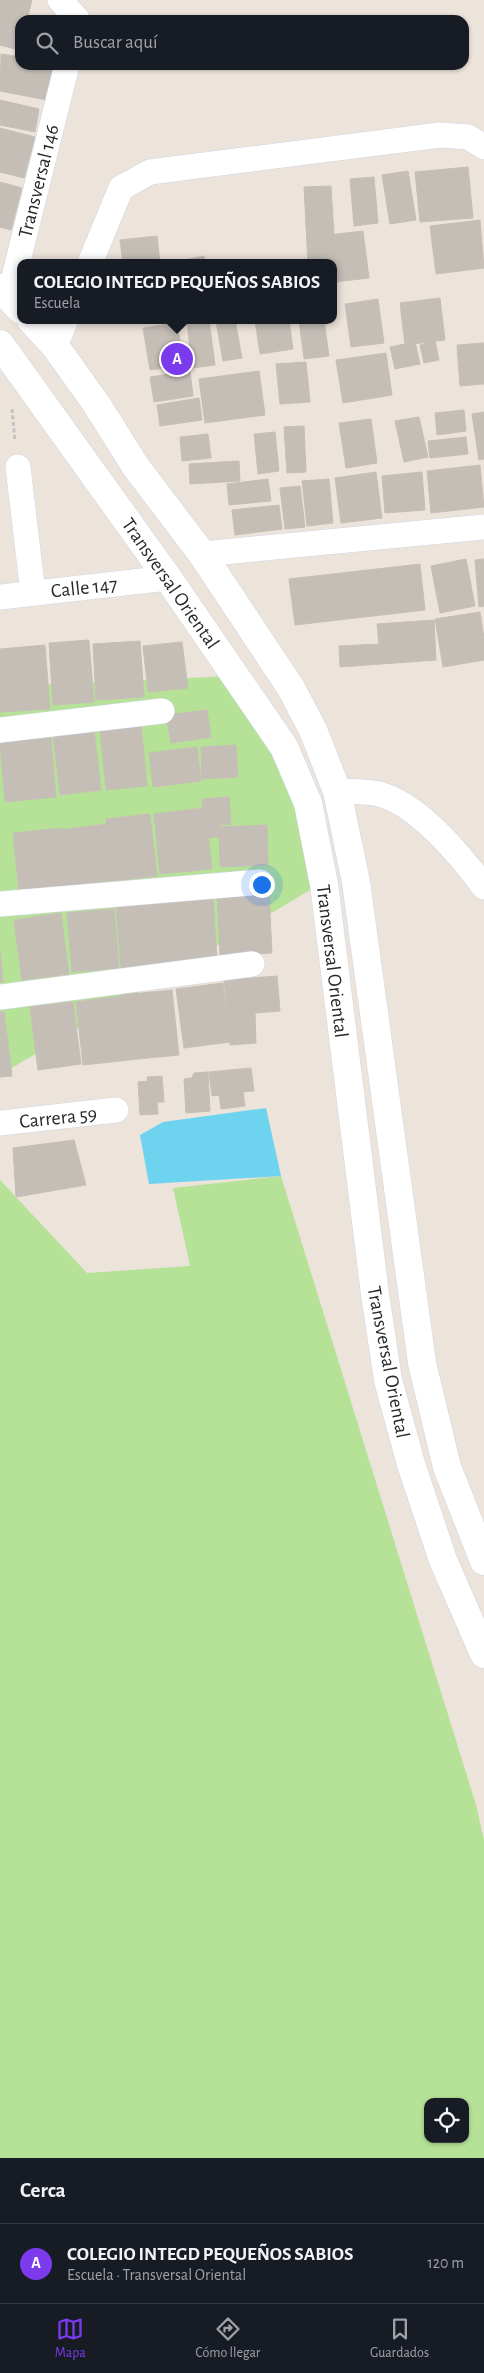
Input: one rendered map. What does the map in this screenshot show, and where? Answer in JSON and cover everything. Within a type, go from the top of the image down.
[{"type":"main road","name":"Transversal Oriental","points":[[35,324],[55,346],[97,405],[136,467],[202,554],[291,688],[314,730],[337,791],[356,882],[422,1363],[447,1467],[484,1562]]},
{"type":"main road","name":"Transversal Oriental","points":[[0,344],[168,578],[284,747],[308,802],[324,884],[375,1294],[388,1380],[410,1464],[443,1560],[484,1654]]},
{"type":"street","points":[[60,0],[74,15]]},
{"type":"street","points":[[80,15],[85,0]]},
{"type":"street","name":"Transversal 146","points":[[20,259],[66,70]]},
{"type":"street","points":[[92,259],[121,188],[150,172],[440,135],[468,136],[484,147]]},
{"type":"street","name":"Transversal 146","points":[[10,298],[17,269]]},
{"type":"street","points":[[55,346],[64,324]]},
{"type":"street","points":[[18,467],[33,593]]},
{"type":"street","points":[[202,554],[484,528]]},
{"type":"street","name":"Calle 147","points":[[0,597],[168,578]]},
{"type":"street","points":[[0,730],[162,711]]},
{"type":"street","points":[[337,791],[378,794],[399,802],[419,817],[465,861],[484,887]]},
{"type":"street","points":[[0,904],[260,882]]},
{"type":"street","points":[[0,997],[252,964]]},
{"type":"street","name":"Carrera 59","points":[[0,1123],[116,1110]]},
{"type":"green space","points":[[230,676],[302,806],[320,884],[0,1075],[0,687]]},
{"type":"green space","points":[[281,1176],[476,1805],[484,1840],[484,2158],[0,2158],[0,1180],[87,1273],[190,1266],[173,1188]]},
{"type":"water","points":[[266,1108],[281,1176],[149,1184],[140,1135],[163,1122]]},
{"type":"building","points":[[0,0],[32,0],[28,15],[15,15],[15,49],[0,45]]},
{"type":"building","points":[[1,54],[15,56],[15,70],[53,70],[47,100],[0,91]]},
{"type":"building","points":[[0,100],[39,109],[35,132],[0,125]]},
{"type":"building","points":[[0,128],[35,137],[24,178],[0,172]]},
{"type":"building","points":[[468,167],[473,218],[420,222],[415,172]]},
{"type":"building","points":[[408,171],[416,220],[390,224],[382,175]]},
{"type":"building","points":[[374,177],[378,223],[354,226],[350,179]]},
{"type":"building","points":[[0,182],[22,188],[11,230],[0,227]]},
{"type":"building","points":[[331,186],[336,259],[308,259],[304,187]]},
{"type":"building","points":[[480,220],[484,268],[436,274],[430,226]]},
{"type":"building","points":[[363,231],[369,278],[337,282],[337,259],[332,259],[329,235]]},
{"type":"building","points":[[157,236],[160,259],[122,259],[120,240]]},
{"type":"building","points":[[204,256],[204,259],[189,259]]},
{"type":"building","points":[[440,298],[445,340],[405,345],[400,303]]},
{"type":"building","points":[[378,299],[384,343],[351,347],[345,304]]},
{"type":"building","points":[[177,324],[184,365],[150,370],[143,328]]},
{"type":"building","points":[[187,324],[210,324],[215,365],[192,368]]},
{"type":"building","points":[[217,324],[236,324],[242,358],[223,361]]},
{"type":"building","points":[[256,324],[290,324],[293,349],[260,354]]},
{"type":"building","points":[[300,324],[325,324],[329,356],[304,359]]},
{"type":"building","points":[[435,341],[439,360],[424,363],[420,345]]},
{"type":"building","points":[[415,342],[420,364],[395,369],[390,347]]},
{"type":"building","points":[[484,343],[484,384],[460,386],[457,345]]},
{"type":"building","points":[[386,353],[392,395],[343,403],[336,360]]},
{"type":"building","points":[[306,362],[310,402],[280,404],[276,364]]},
{"type":"building","points":[[190,371],[193,396],[154,402],[150,377]]},
{"type":"building","points":[[259,371],[265,415],[205,423],[199,379]]},
{"type":"building","points":[[199,398],[202,420],[160,426],[157,405]]},
{"type":"building","points":[[464,410],[466,431],[437,435],[435,413]]},
{"type":"building","points":[[484,412],[484,459],[479,460],[472,414]]},
{"type":"building","points":[[419,417],[428,457],[404,462],[395,421]]},
{"type":"building","points":[[371,419],[377,463],[346,468],[339,423]]},
{"type":"building","points":[[304,426],[306,472],[287,473],[284,427]]},
{"type":"building","points":[[275,432],[279,471],[258,474],[254,434]]},
{"type":"building","points":[[208,434],[211,458],[182,461],[180,437]]},
{"type":"building","points":[[466,437],[468,454],[430,458],[428,441]]},
{"type":"building","points":[[239,461],[240,481],[190,484],[189,464]]},
{"type":"building","points":[[480,465],[484,507],[431,513],[427,471]]},
{"type":"building","points":[[376,472],[382,518],[341,523],[335,478]]},
{"type":"building","points":[[422,472],[425,510],[385,513],[382,476]]},
{"type":"building","points":[[268,479],[271,501],[229,505],[227,484]]},
{"type":"building","points":[[329,479],[333,523],[307,526],[302,481]]},
{"type":"building","points":[[300,486],[305,527],[285,529],[280,488]]},
{"type":"building","points":[[279,505],[282,529],[235,535],[232,510]]},
{"type":"building","points":[[466,559],[475,606],[440,613],[431,566]]},
{"type":"building","points":[[484,559],[484,606],[479,607],[475,560]]},
{"type":"building","points":[[420,564],[425,610],[295,625],[289,579]]},
{"type":"building","points":[[480,612],[484,638],[484,660],[443,667],[435,619]]},
{"type":"building","points":[[434,620],[436,660],[340,667],[339,646],[379,644],[377,624]]},
{"type":"building","points":[[89,640],[94,702],[53,705],[49,643]]},
{"type":"building","points":[[140,641],[144,697],[96,700],[93,644]]},
{"type":"building","points":[[182,642],[188,688],[148,692],[143,646]]},
{"type":"building","points":[[45,645],[50,709],[0,712],[0,649]]},
{"type":"building","points":[[207,710],[211,737],[171,743],[166,715]]},
{"type":"building","points":[[141,724],[147,786],[106,790],[100,728]]},
{"type":"building","points":[[94,730],[101,790],[60,795],[53,735]]},
{"type":"building","points":[[51,737],[56,797],[5,802],[0,742]]},
{"type":"building","points":[[236,745],[238,777],[202,779],[201,747]]},
{"type":"building","points":[[197,747],[201,781],[153,787],[149,753]]},
{"type":"building","points":[[229,797],[231,824],[220,825],[220,837],[205,838],[202,799]]},
{"type":"building","points":[[205,808],[212,869],[160,874],[154,814]]},
{"type":"building","points":[[150,814],[157,876],[112,881],[106,819]]},
{"type":"building","points":[[107,824],[114,880],[67,886],[60,830]]},
{"type":"building","points":[[267,825],[268,865],[220,867],[219,827]]},
{"type":"building","points":[[62,828],[68,888],[19,893],[13,833]]},
{"type":"building","points":[[269,893],[272,953],[220,956],[217,895]]},
{"type":"building","points":[[213,899],[217,960],[170,963],[166,902]]},
{"type":"building","points":[[167,903],[172,964],[121,968],[116,907]]},
{"type":"building","points":[[114,909],[119,968],[72,972],[67,913]]},
{"type":"building","points":[[61,913],[69,974],[22,980],[14,920]]},
{"type":"building","points":[[0,951],[3,982],[0,982]]},
{"type":"building","points":[[277,976],[280,1011],[255,1013],[256,1043],[230,1045],[224,980]]},
{"type":"building","points":[[223,983],[230,1042],[184,1048],[176,989]]},
{"type":"building","points":[[172,990],[179,1055],[128,1060],[121,995]]},
{"type":"building","points":[[122,996],[129,1060],[83,1065],[76,1002]]},
{"type":"building","points":[[73,1002],[81,1064],[38,1070],[30,1007]]},
{"type":"building","points":[[0,1012],[4,1012],[12,1076],[0,1077]]},
{"type":"building","points":[[251,1068],[254,1091],[243,1092],[245,1106],[221,1109],[219,1095],[212,1096],[209,1072]]},
{"type":"building","points":[[208,1072],[210,1111],[186,1113],[184,1079],[192,1078],[194,1073]]},
{"type":"building","points":[[162,1076],[164,1102],[157,1102],[158,1114],[140,1115],[138,1082],[148,1081],[147,1077]]},
{"type":"building","points":[[74,1140],[86,1185],[16,1197],[13,1148]]},
{"type":"place","name":"COLEGIO INTEGD PEQUEÑOS SABIOS","points":[[177,359]]}]
